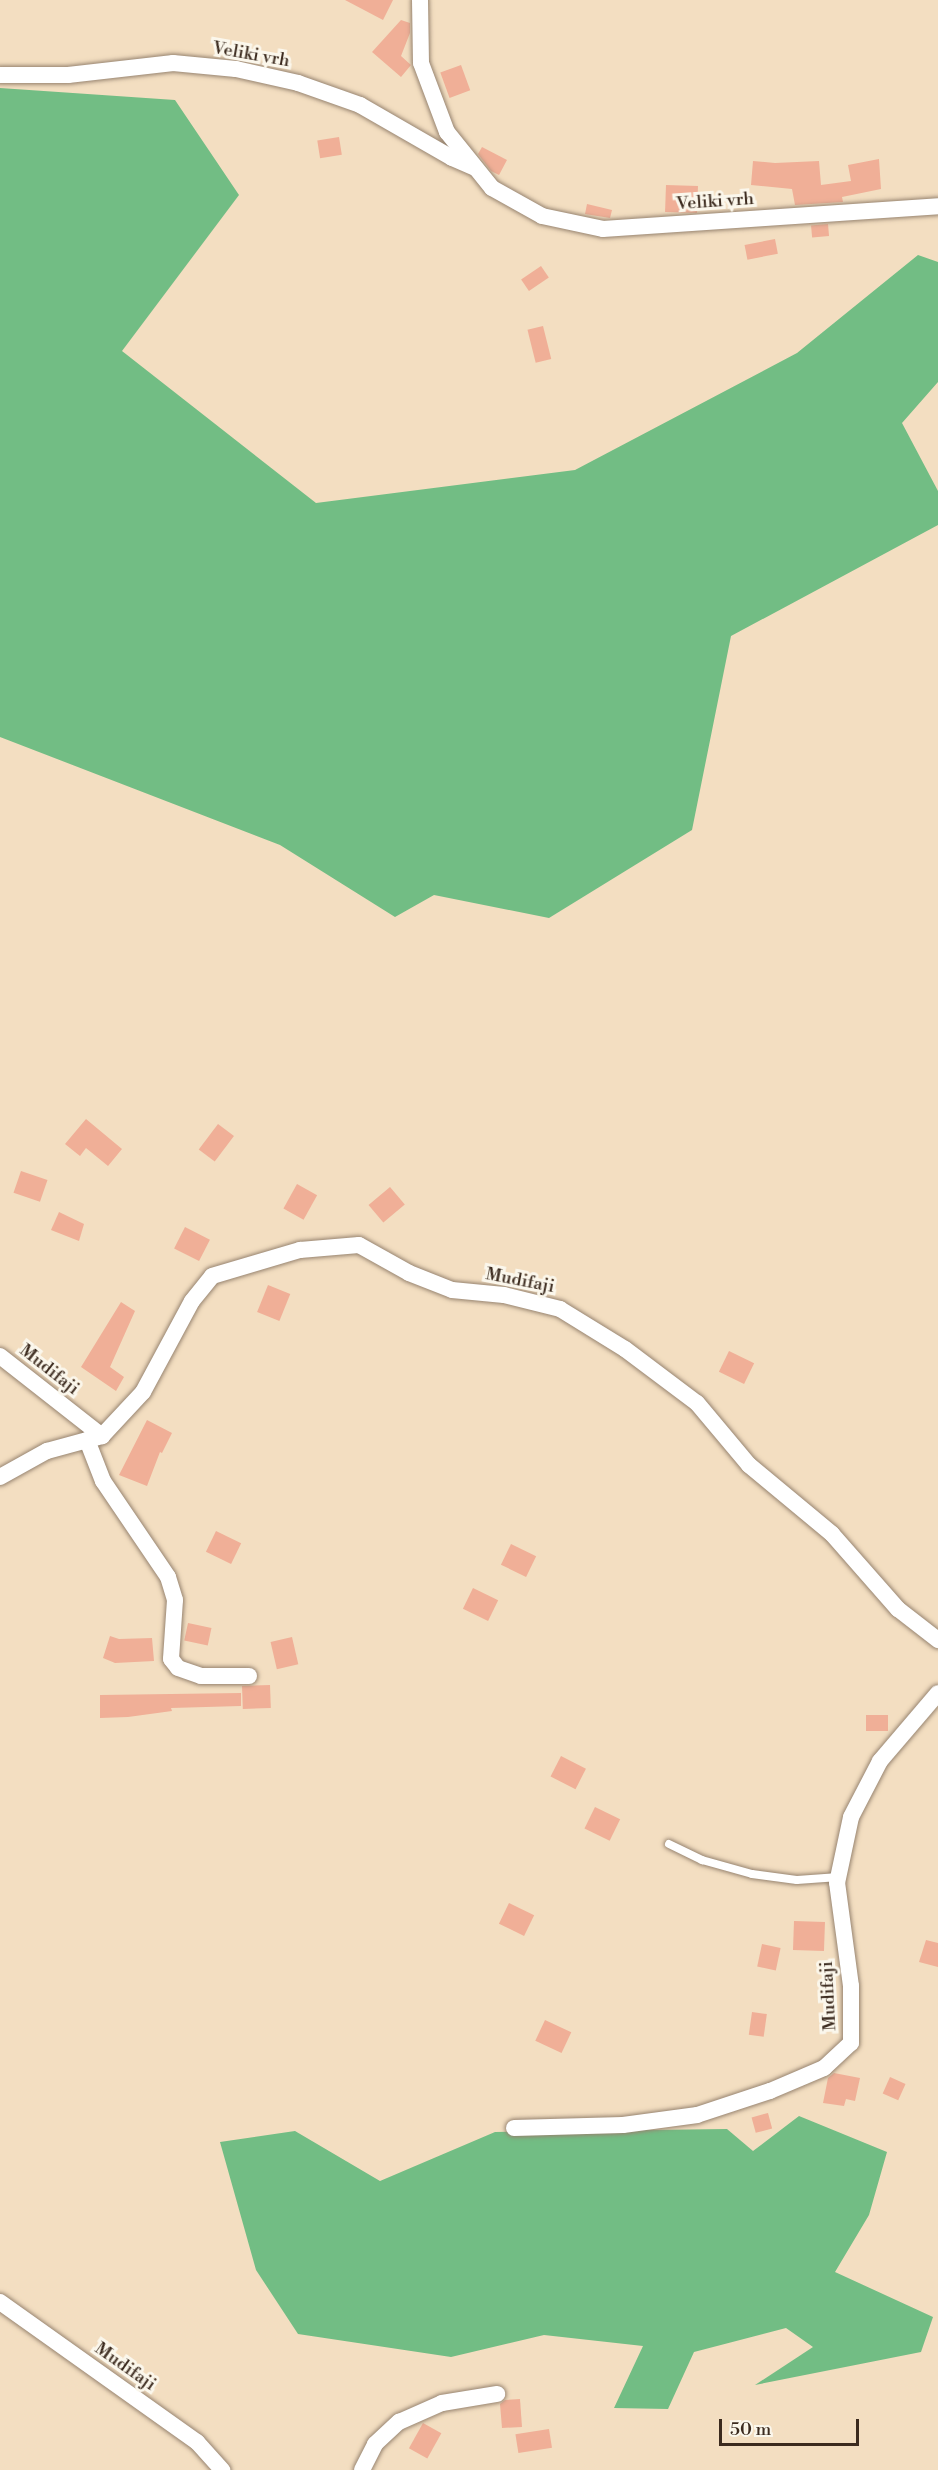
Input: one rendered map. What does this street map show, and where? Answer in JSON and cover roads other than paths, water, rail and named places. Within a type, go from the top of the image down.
[{"type":"street","name":"Veliki vrh","points":[[420,0],[421,63],[447,132],[492,188],[542,216],[603,229],[938,206]]},
{"type":"street","name":"Veliki vrh","points":[[0,75],[68,75],[173,63],[236,69],[298,84],[360,105],[452,158],[477,168]]},
{"type":"street","name":"Mudifaji","points":[[0,1356],[94,1438],[143,1392],[192,1301],[212,1276],[300,1250],[359,1245],[409,1273],[452,1290],[504,1295],[560,1309],[625,1349],[697,1403],[749,1465],[832,1534],[898,1609],[938,1640]]},
{"type":"street","points":[[0,1477],[47,1451],[94,1438],[103,1481],[168,1577],[175,1600],[171,1659],[178,1668],[201,1676],[249,1676]]},
{"type":"street","name":"Mudifaji","points":[[514,2128],[623,2125],[697,2115],[770,2091],[824,2068],[851,2043],[851,1986],[839,1877],[851,1817],[880,1761],[938,1693]]},
{"type":"street","name":"Mudifaji","points":[[0,2302],[197,2442],[222,2470]]},
{"type":"street","points":[[362,2470],[375,2444],[399,2422],[442,2403],[497,2394]]},
{"type":"lane","points":[[669,1844],[702,1860],[752,1874],[797,1880],[839,1877]]}]
